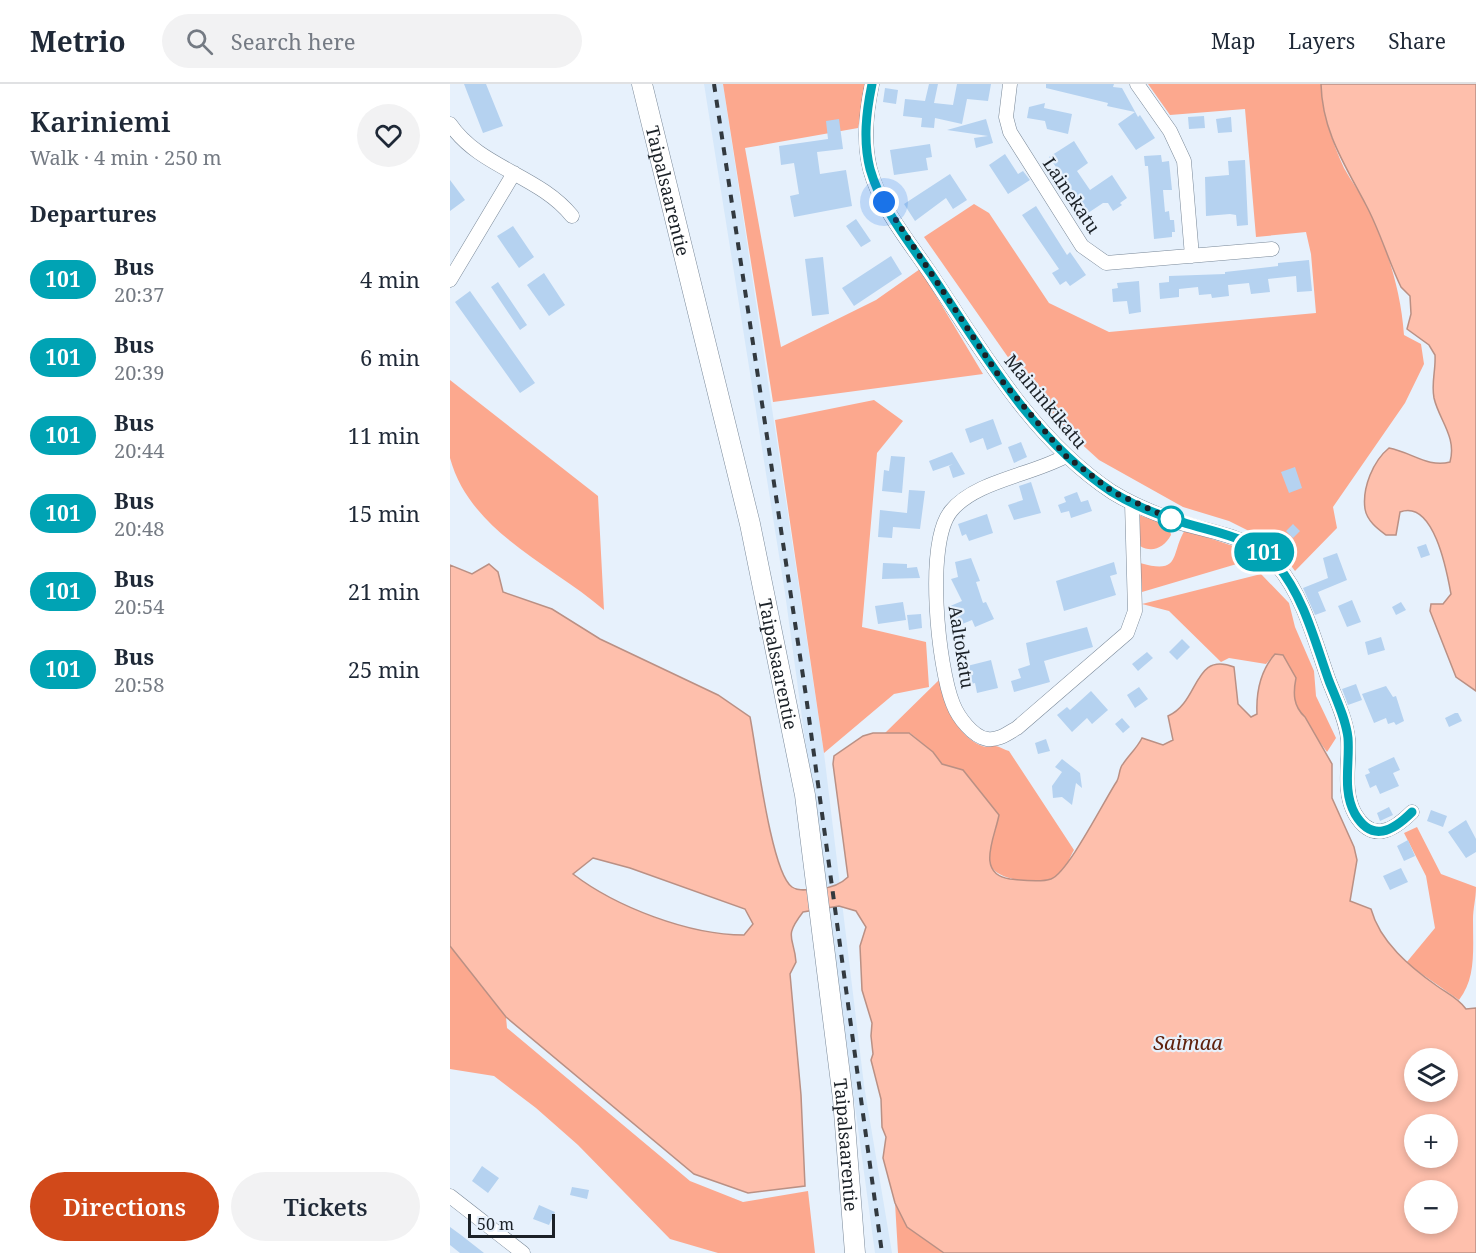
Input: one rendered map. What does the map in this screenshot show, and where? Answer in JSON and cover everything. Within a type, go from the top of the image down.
[{"type":"main road","name":"Taipalsaarentie","points":[[642,84],[752,534],[788,705],[823,927],[843,1098],[855,1253]]},
{"type":"street","name":"Maininkikatu","points":[[872,84],[867,108],[866,141],[877,190],[1003,382],[1066,456],[1113,492],[1132,503],[1181,522],[1234,538],[1268,555],[1289,581],[1301,606],[1341,714],[1348,737],[1347,790],[1355,813],[1368,829],[1383,832],[1396,828],[1412,812]]},
{"type":"street","name":"Lainekatu","points":[[1010,84],[1006,117],[1010,132],[1082,246],[1106,263],[1272,249]]},
{"type":"street","points":[[1137,84],[1170,131],[1184,161],[1192,256]]},
{"type":"street","points":[[450,124],[466,143],[547,191],[572,216]]},
{"type":"street","points":[[450,280],[514,173]]},
{"type":"street","name":"Aaltokatu","points":[[1066,456],[1047,466],[969,496],[951,510],[942,526],[935,585],[947,685],[954,707],[972,731],[988,740],[1002,737],[1017,728],[1127,633],[1135,611],[1132,503]]},
{"type":"street","points":[[450,1196],[523,1253]]},
{"type":"shaded area","points":[[704,84],[723,84],[824,753],[864,1085],[892,1253],[875,1253],[785,593]]},
{"type":"shaded area","points":[[723,84],[867,84],[858,128],[745,148],[781,347],[876,300],[920,269],[983,374],[773,402]]},
{"type":"shaded area","points":[[1148,84],[1321,84],[1328,127],[1335,148],[1344,168],[1368,207],[1387,254],[1400,302],[1404,335],[1421,344],[1424,364],[1405,403],[1333,507],[1337,528],[1295,571],[1275,544],[1229,521],[1183,507],[1099,460],[1064,428],[1024,380],[924,237],[974,204],[989,213],[1049,303],[1109,332],[1316,313],[1311,254],[1306,232],[1256,237],[1245,109],[1170,115]]},
{"type":"shaded area","points":[[450,380],[598,496],[604,610],[515,545],[475,506],[460,484],[450,458]]},
{"type":"shaded area","points":[[874,400],[903,421],[877,453],[862,627],[926,642],[929,687],[894,694],[824,753],[775,420]]},
{"type":"shaded area","points":[[1139,515],[1169,526],[1171,535],[1165,543],[1153,549],[1140,546]]},
{"type":"shaded area","points":[[1185,530],[1248,551],[1257,558],[1142,592],[1140,563],[1153,566],[1169,564],[1173,560]]},
{"type":"shaded area","points":[[1261,574],[1289,603],[1295,627],[1314,671],[1316,696],[1336,738],[1327,752],[1311,730],[1305,717],[1299,712],[1293,693],[1296,678],[1275,654],[1266,664],[1229,658],[1221,662],[1169,611],[1142,604]]},
{"type":"shaded area","points":[[939,680],[953,718],[965,735],[982,746],[996,746],[1009,751],[1074,850],[1062,872],[1054,878],[1023,881],[1012,879],[994,870],[990,864],[989,853],[999,815],[963,770],[942,764],[933,752],[910,733],[885,733]]},
{"type":"shaded area","points":[[1417,827],[1441,874],[1476,887],[1471,973],[1459,1000],[1406,963],[1435,928],[1426,876],[1404,833]]},
{"type":"shaded area","points":[[450,946],[506,1017],[507,1028],[690,1181],[743,1202],[808,1191],[815,1253],[718,1253],[670,1239],[578,1145],[536,1108],[494,1076],[450,1069]]},
{"type":"shaded area","points":[[895,1203],[907,1227],[944,1253],[898,1253]]},
{"type":"water","points":[[1321,84],[1476,84],[1476,691],[1456,677],[1430,611],[1431,604],[1443,604],[1451,594],[1442,555],[1430,526],[1422,516],[1412,511],[1400,512],[1396,535],[1386,535],[1370,521],[1366,513],[1367,484],[1378,460],[1389,448],[1434,463],[1450,462],[1452,453],[1449,437],[1434,398],[1435,355],[1429,345],[1407,329],[1411,314],[1410,296],[1401,287],[1371,215],[1336,147],[1322,101]]},
{"type":"water","name":"Saimaa","points":[[489,564],[498,572],[503,592],[552,609],[600,639],[718,695],[750,717],[765,808],[777,859],[784,877],[792,887],[801,890],[831,887],[848,877],[833,764],[834,756],[863,736],[873,733],[909,733],[933,752],[942,764],[963,770],[999,815],[990,853],[993,870],[999,876],[1010,879],[1047,880],[1058,874],[1067,864],[1117,781],[1122,766],[1142,738],[1163,745],[1173,740],[1168,716],[1186,700],[1204,672],[1211,666],[1221,664],[1234,667],[1238,704],[1251,717],[1257,714],[1258,690],[1266,667],[1275,654],[1283,655],[1296,678],[1294,694],[1296,704],[1332,764],[1332,798],[1354,847],[1357,860],[1350,901],[1371,909],[1375,921],[1389,943],[1417,971],[1466,1009],[1476,1008],[1476,1253],[944,1253],[907,1227],[895,1203],[883,1158],[886,1137],[882,1127],[881,1099],[871,1060],[873,1054],[872,1023],[862,990],[860,946],[866,927],[856,911],[839,906],[803,912],[791,932],[796,962],[790,974],[801,1095],[805,1186],[748,1193],[694,1174],[506,1017],[450,946],[450,565],[472,574]],"holes":[[[593,858],[630,868],[745,909],[753,924],[744,935],[723,934],[677,924],[632,908],[590,886],[573,874]]]},
{"type":"building","points":[[464,84],[486,84],[503,126],[483,133]]},
{"type":"building","points":[[929,84],[938,84],[934,103],[953,105],[957,84],[991,84],[988,101],[967,99],[962,124],[935,118],[934,128],[921,127],[922,118],[903,116],[905,99],[925,101]]},
{"type":"building","points":[[1046,84],[1114,84],[1113,87],[1122,88],[1138,117],[1140,115],[1155,138],[1136,150],[1118,124],[1135,112],[1046,88]]},
{"type":"building","points":[[885,88],[898,90],[896,104],[883,102]]},
{"type":"building","points":[[1045,103],[1044,108],[1072,114],[1068,134],[1047,129],[1045,121],[1027,118],[1029,107]]},
{"type":"building","points":[[1204,116],[1205,128],[1189,129],[1188,117]]},
{"type":"building","points":[[1231,117],[1232,132],[1218,133],[1216,119]]},
{"type":"building","points":[[839,119],[843,149],[817,152],[820,174],[846,170],[852,206],[794,217],[790,196],[799,194],[794,163],[781,165],[779,146],[828,139],[826,121]]},
{"type":"building","points":[[986,119],[993,143],[976,148],[974,138],[988,136],[947,130]]},
{"type":"building","points":[[1074,141],[1088,163],[1077,171],[1090,190],[1112,175],[1127,198],[1113,211],[1108,203],[1103,203],[1088,213],[1049,157]]},
{"type":"building","points":[[930,144],[932,157],[926,158],[928,170],[894,175],[890,150]]},
{"type":"building","points":[[1005,154],[1018,174],[1023,171],[1030,180],[1008,194],[989,165]]},
{"type":"building","points":[[1161,155],[1162,162],[1169,161],[1172,190],[1163,190],[1165,212],[1169,211],[1170,220],[1174,220],[1175,232],[1172,232],[1172,237],[1154,239],[1148,166],[1145,166],[1144,156]]},
{"type":"building","points":[[1245,160],[1248,225],[1237,226],[1236,215],[1206,216],[1205,177],[1229,175],[1228,161]]},
{"type":"building","points":[[950,174],[967,200],[953,209],[946,198],[915,221],[904,204]]},
{"type":"building","points":[[450,180],[465,200],[450,211]]},
{"type":"building","points":[[1036,206],[1067,255],[1070,252],[1086,275],[1070,286],[1066,281],[1060,285],[1052,273],[1059,269],[1022,215]]},
{"type":"building","points":[[856,219],[871,241],[861,247],[846,226]]},
{"type":"building","points":[[513,226],[534,257],[519,268],[497,236]]},
{"type":"building","points":[[891,256],[902,274],[854,306],[842,288]]},
{"type":"building","points":[[823,257],[829,314],[812,316],[805,259]]},
{"type":"building","points":[[1309,260],[1312,291],[1297,292],[1296,276],[1268,279],[1270,292],[1251,294],[1249,283],[1228,285],[1229,296],[1212,298],[1211,294],[1199,295],[1198,287],[1179,289],[1179,297],[1160,299],[1159,283],[1169,282],[1169,276],[1225,274],[1225,272],[1278,266],[1278,263]]},
{"type":"building","points":[[544,273],[565,305],[549,316],[527,285]]},
{"type":"building","points":[[1139,281],[1141,312],[1129,314],[1127,301],[1113,302],[1112,289],[1118,288],[1117,283]]},
{"type":"building","points":[[498,282],[527,325],[520,330],[491,287]]},
{"type":"building","points":[[470,291],[535,383],[520,393],[455,302]]},
{"type":"building","points":[[993,419],[1002,444],[987,450],[983,438],[970,443],[965,429]]},
{"type":"building","points":[[1021,442],[1027,457],[1014,463],[1008,447]]},
{"type":"building","points":[[952,452],[965,474],[953,478],[949,466],[953,464],[933,471],[929,461]]},
{"type":"building","points":[[891,456],[905,457],[902,493],[882,491],[884,470],[889,471]]},
{"type":"building","points":[[1295,467],[1302,488],[1289,493],[1281,472]]},
{"type":"building","points":[[1031,482],[1041,513],[1014,520],[1008,505],[1023,500],[1019,486]]},
{"type":"building","points":[[909,490],[925,491],[920,529],[893,527],[892,538],[878,537],[880,510],[907,513]]},
{"type":"building","points":[[1077,492],[1081,502],[1088,500],[1092,511],[1071,518],[1069,511],[1061,513],[1058,505],[1066,502],[1064,497]]},
{"type":"building","points":[[987,514],[993,533],[969,541],[966,534],[962,536],[958,524]]},
{"type":"building","points":[[1293,524],[1300,531],[1293,538],[1286,531]]},
{"type":"building","points":[[1426,544],[1430,555],[1421,558],[1417,547]]},
{"type":"building","points":[[1337,553],[1347,580],[1318,592],[1326,611],[1315,615],[1303,588],[1328,578],[1323,558]]},
{"type":"building","points":[[971,558],[980,581],[976,582],[983,603],[986,602],[994,619],[975,627],[972,620],[955,627],[948,607],[962,601],[951,579],[958,577],[955,562]]},
{"type":"building","points":[[1114,562],[1117,574],[1110,576],[1116,595],[1064,611],[1056,581]]},
{"type":"building","points":[[883,563],[907,564],[907,568],[917,567],[920,578],[882,579]]},
{"type":"building","points":[[1352,600],[1361,622],[1347,627],[1338,606]]},
{"type":"building","points":[[903,602],[906,620],[878,624],[875,606]]},
{"type":"building","points":[[1401,602],[1406,610],[1396,615],[1392,607]]},
{"type":"building","points":[[921,614],[922,628],[909,630],[907,615]]},
{"type":"building","points":[[1087,627],[1093,647],[1044,661],[1050,682],[1014,692],[1011,681],[1021,678],[1018,669],[1030,665],[1026,643]]},
{"type":"building","points":[[1381,637],[1385,650],[1368,655],[1365,642]]},
{"type":"building","points":[[1182,639],[1190,647],[1177,660],[1169,652]]},
{"type":"building","points":[[1147,652],[1153,658],[1138,671],[1132,664]]},
{"type":"building","points":[[991,660],[998,688],[977,693],[975,683],[967,685],[963,667]]},
{"type":"building","points":[[1356,684],[1362,700],[1348,705],[1342,689]]},
{"type":"building","points":[[1386,686],[1393,697],[1396,696],[1404,721],[1396,725],[1394,722],[1388,724],[1386,718],[1374,723],[1362,694]]},
{"type":"building","points":[[1139,687],[1148,699],[1135,708],[1127,695]]},
{"type":"building","points":[[1091,691],[1108,710],[1092,724],[1087,718],[1072,732],[1057,715],[1067,707],[1070,710]]},
{"type":"building","points":[[1458,713],[1462,721],[1449,727],[1445,718]]},
{"type":"building","points":[[1122,718],[1130,727],[1123,733],[1115,724]]},
{"type":"building","points":[[1046,739],[1050,751],[1038,754],[1035,743]]},
{"type":"building","points":[[1394,757],[1400,770],[1393,773],[1399,786],[1380,794],[1376,785],[1370,788],[1365,775],[1370,773],[1368,769]]},
{"type":"building","points":[[1062,759],[1080,773],[1082,788],[1076,783],[1072,805],[1062,797],[1053,798],[1052,786],[1062,772],[1055,767]]},
{"type":"building","points":[[1389,807],[1393,815],[1380,821],[1377,813]]},
{"type":"building","points":[[1431,810],[1447,816],[1443,827],[1427,821]]},
{"type":"building","points":[[1466,820],[1476,839],[1476,852],[1466,858],[1448,832]]},
{"type":"building","points":[[1408,840],[1415,856],[1404,861],[1397,846]]},
{"type":"building","points":[[1401,868],[1408,882],[1390,890],[1383,876]]},
{"type":"building","points":[[482,1166],[499,1178],[488,1193],[472,1181]]},
{"type":"building","points":[[572,1187],[589,1190],[587,1199],[570,1195]]},
{"type":"building","points":[[539,1205],[555,1212],[549,1225],[533,1219]]},
{"type":"building","points":[[450,1227],[484,1253],[460,1253],[450,1245]]},
{"type":"railway","points":[[714,84],[806,696],[882,1253]]},
{"type":"bus line","name":"101","points":[[872,84],[865,129],[866,152],[877,190],[1003,382],[1066,456],[1113,492],[1132,503],[1171,519],[1234,538],[1268,555],[1289,581],[1301,606],[1341,714],[1348,737],[1347,790],[1355,813],[1368,829],[1383,832],[1396,828],[1412,812]]},
{"type":"route","points":[[884,202],[1003,382],[1066,456],[1113,492],[1132,503],[1171,519]]}]
